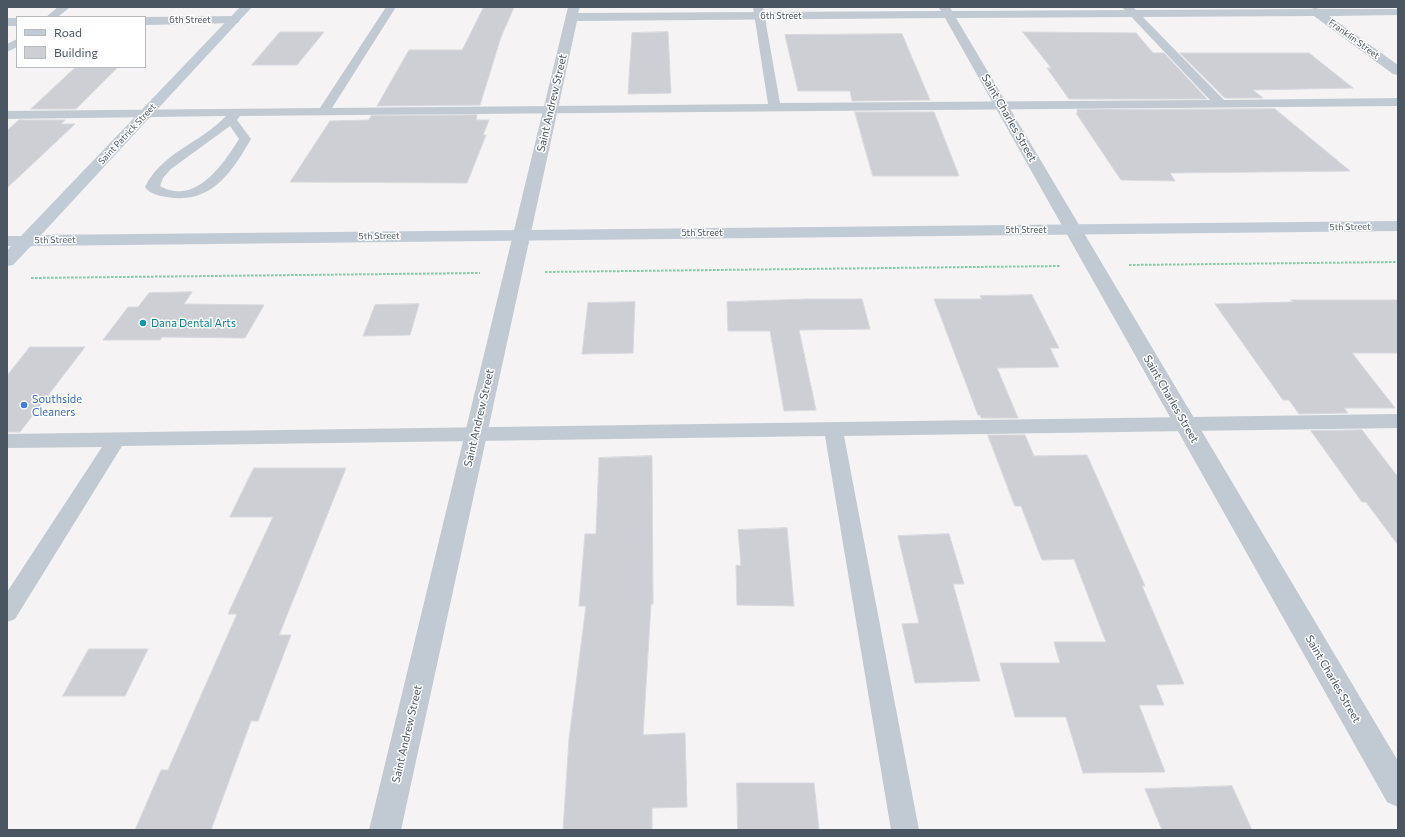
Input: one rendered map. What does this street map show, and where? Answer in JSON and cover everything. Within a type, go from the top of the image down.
[{"type":"main road","name":"Saint Patrick Street","points":[[7,261],[246,7]]},
{"type":"main road","name":"5th Street","points":[[7,241],[521,234],[1398,226]]},
{"type":"street","name":"6th Street","points":[[573,12],[1314,10],[1398,12]]},
{"type":"street","name":"Franklin Street","points":[[1314,10],[1398,70]]},
{"type":"street","name":"Saint Charles Street","points":[[947,11],[1398,791]]},
{"type":"street","name":"Saint Andrew Street","points":[[385,830],[512,272],[573,12]]},
{"type":"street","name":"6th Street","points":[[146,21],[234,20]]},
{"type":"lane","points":[[52,16],[65,7]]},
{"type":"lane","points":[[324,111],[391,7]]},
{"type":"lane","points":[[1131,10],[1221,104]]},
{"type":"lane","points":[[759,11],[775,107]]},
{"type":"lane","points":[[7,50],[16,43]]},
{"type":"lane","points":[[7,115],[146,114],[234,117],[324,111],[1398,102]]},
{"type":"lane","points":[[234,117],[237,126],[245,139],[208,186],[200,191],[172,194],[158,191],[152,187],[154,180],[160,173],[190,148],[234,117]]},
{"type":"lane","points":[[7,442],[476,433],[1398,421]]},
{"type":"lane","points":[[833,429],[905,830]]},
{"type":"lane","points":[[7,612],[116,440]]},
{"type":"path","points":[[31,278],[1398,262]]},
{"type":"building","points":[[484,7],[514,7],[501,37],[480,105],[377,106],[409,50],[462,50]]},
{"type":"building","points":[[280,32],[324,32],[297,65],[252,65]]},
{"type":"building","points":[[668,32],[671,93],[628,94],[632,33]]},
{"type":"building","points":[[1023,32],[1136,33],[1153,53],[1164,53],[1207,99],[1069,99],[1047,68],[1051,68]]},
{"type":"building","points":[[902,34],[930,100],[852,101],[850,91],[798,91],[785,35]]},
{"type":"building","points":[[1180,53],[1309,53],[1353,88],[1253,90],[1263,98],[1225,98]]},
{"type":"building","points":[[75,68],[117,68],[76,109],[31,109]]},
{"type":"building","points":[[1275,109],[1350,171],[1170,173],[1175,181],[1121,180],[1076,113],[1078,113],[1077,110]]},
{"type":"building","points":[[855,112],[934,112],[959,176],[873,176]]},
{"type":"building","points":[[477,115],[476,120],[489,120],[483,135],[486,135],[467,183],[290,182],[330,121],[369,120],[371,116]]},
{"type":"building","points":[[19,120],[65,120],[61,124],[75,124],[7,188],[7,131]]},
{"type":"building","points":[[192,292],[184,304],[264,305],[245,338],[162,337],[160,340],[103,340],[128,307],[138,307],[149,293]]},
{"type":"building","points":[[1032,295],[1059,348],[1050,348],[1059,367],[997,368],[1018,418],[981,418],[980,415],[978,415],[934,299],[982,299],[980,296]]},
{"type":"building","points":[[862,299],[870,329],[799,330],[816,410],[784,411],[770,331],[728,331],[727,302]]},
{"type":"building","points":[[1291,300],[1398,300],[1398,353],[1352,353],[1395,408],[1344,408],[1348,413],[1299,414],[1289,400],[1283,400],[1215,304],[1293,302]]},
{"type":"building","points":[[635,302],[633,353],[582,354],[588,303]]},
{"type":"building","points":[[419,304],[410,335],[363,336],[375,305]]},
{"type":"building","name":"Southside Cleaners","points":[[30,347],[85,347],[20,432],[7,432],[7,376]]},
{"type":"building","points":[[1362,430],[1398,477],[1398,545],[1366,502],[1362,502],[1311,431]]},
{"type":"building","points":[[988,435],[1025,435],[1034,456],[1087,455],[1145,586],[1142,586],[1184,684],[1156,685],[1164,705],[1139,705],[1165,772],[1083,773],[1066,717],[1015,717],[1000,663],[1060,663],[1054,642],[1106,642],[1074,559],[1042,560],[1021,506],[1015,506]]},
{"type":"building","points":[[652,456],[653,604],[651,604],[643,735],[685,733],[687,807],[652,808],[652,830],[563,830],[569,739],[586,606],[579,606],[585,534],[596,534],[599,458]]},
{"type":"building","points":[[254,468],[346,468],[279,635],[291,635],[258,721],[251,721],[211,830],[135,830],[161,770],[168,770],[237,614],[228,614],[273,517],[230,517]]},
{"type":"building","points":[[787,528],[794,606],[737,605],[736,565],[741,566],[738,530]]},
{"type":"building","points":[[949,534],[964,584],[953,584],[980,681],[915,683],[902,624],[919,623],[898,536]]},
{"type":"building","points":[[89,649],[148,649],[125,696],[63,696]]},
{"type":"building","points":[[737,783],[814,783],[819,830],[738,830]]},
{"type":"building","points":[[1232,786],[1252,830],[1162,830],[1145,789]]},
{"type":"place","name":"Dana Dental Arts","points":[[143,323]]},
{"type":"place","name":"Southside Cleaners","points":[[24,405]]}]
